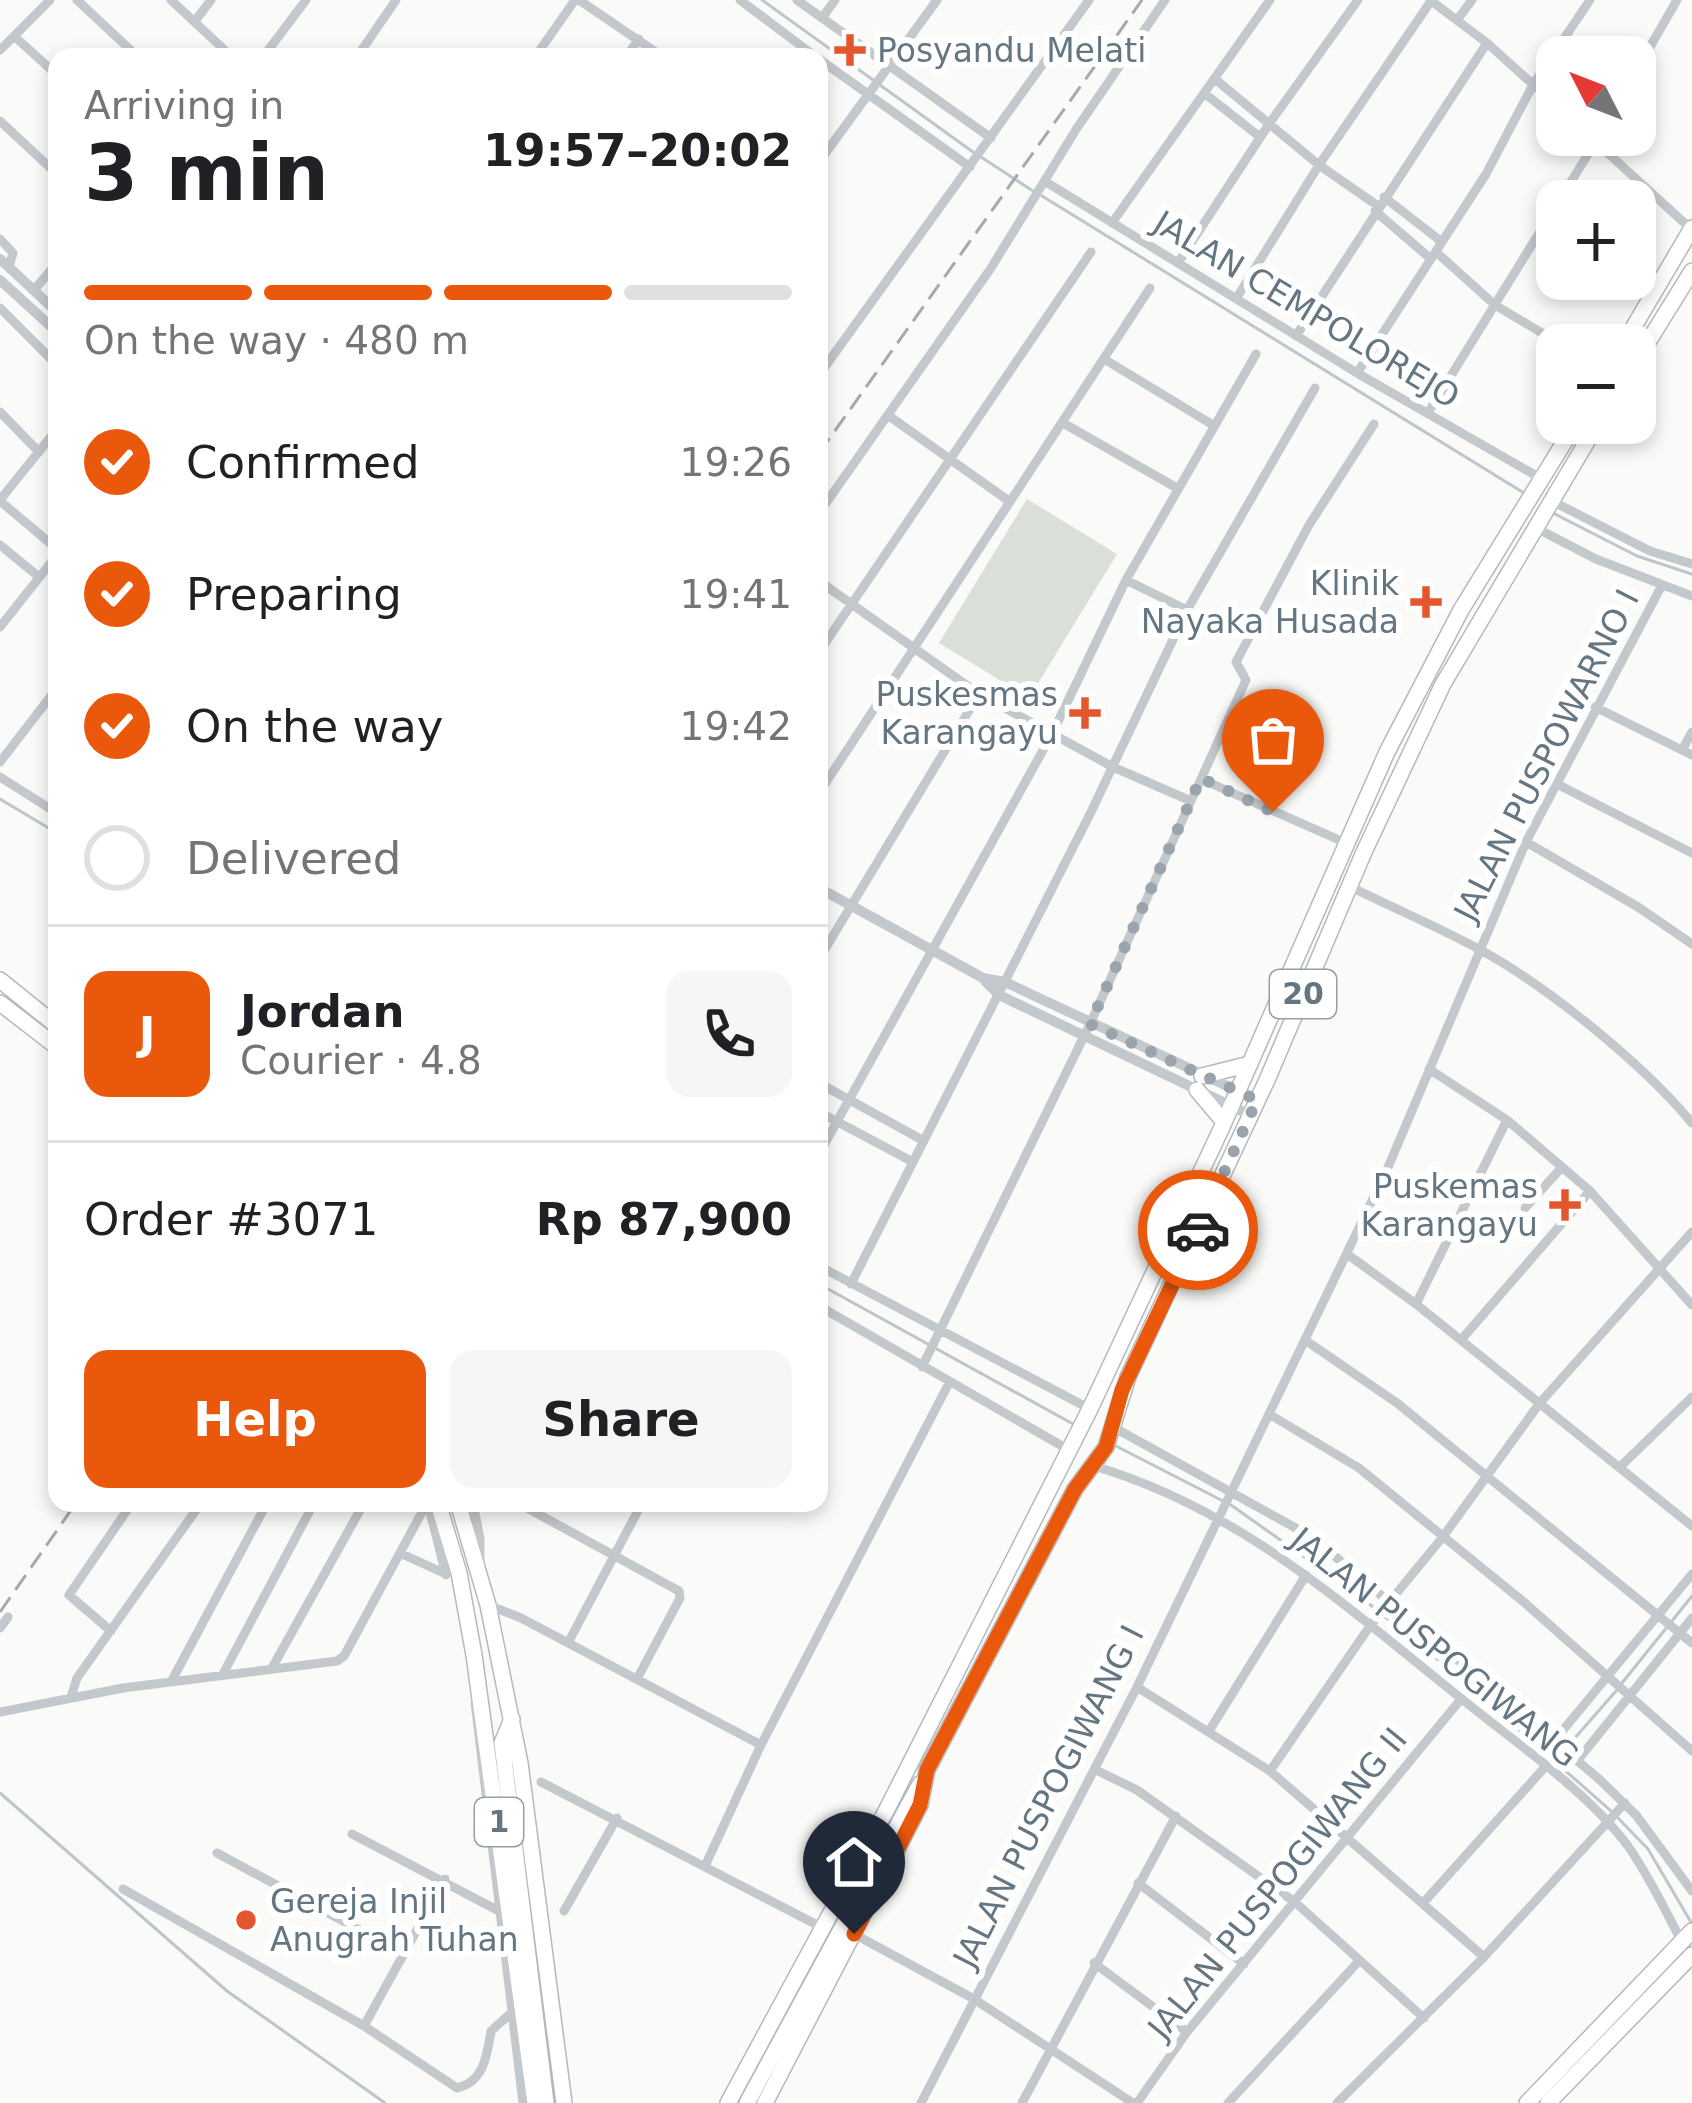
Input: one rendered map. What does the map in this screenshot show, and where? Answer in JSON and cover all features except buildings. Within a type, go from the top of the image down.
[{"type":"highway","points":[[1635,324],[1691,229]]},
{"type":"highway","points":[[1656,329],[1692,271]]},
{"type":"highway","name":"20","points":[[728,2103],[986,1620],[1087,1414],[1431,666],[1563,444]]},
{"type":"highway","name":"20","points":[[747,2103],[1075,1489],[1113,1430],[1128,1377],[1443,684],[1585,444]]},
{"type":"highway","points":[[0,980],[48,1018]]},
{"type":"highway","points":[[0,1004],[48,1040]]},
{"type":"highway","points":[[1224,1123],[1199,1083],[1250,1064]]},
{"type":"highway","name":"1","points":[[441,1512],[479,1691],[535,2103]]},
{"type":"highway","name":"1","points":[[461,1512],[488,1605],[512,1719],[564,2103]]},
{"type":"highway","name":"1","points":[[512,1719],[503,1733],[505,1768],[546,2103]]},
{"type":"highway","name":"20","points":[[765,2103],[920,1805],[927,1770]]},
{"type":"highway","points":[[1527,2103],[1688,1953]]},
{"type":"highway","points":[[1548,2103],[1688,1953]]},
{"type":"street","points":[[0,50],[50,0]]},
{"type":"street","points":[[77,0],[128,48]]},
{"type":"street","points":[[171,0],[223,48]]},
{"type":"street","points":[[195,21],[211,0]]},
{"type":"street","points":[[270,48],[306,0]]},
{"type":"street","points":[[363,48],[396,0]]},
{"type":"street","points":[[542,48],[577,0],[651,48]]},
{"type":"street","points":[[740,0],[805,48]]},
{"type":"street","points":[[796,0],[991,137]]},
{"type":"street","points":[[822,18],[836,0]]},
{"type":"street","points":[[828,149],[937,0]]},
{"type":"street","points":[[828,363],[1089,0]]},
{"type":"street","points":[[828,501],[1030,208],[1077,128],[1165,0]]},
{"type":"street","points":[[1112,224],[1270,0]]},
{"type":"street","points":[[1178,263],[1358,0]]},
{"type":"street","points":[[1236,299],[1319,164],[1431,0],[1534,83]]},
{"type":"street","points":[[1457,20],[1472,0]]},
{"type":"street","points":[[1357,373],[1486,174],[1534,83],[1590,0]]},
{"type":"street","points":[[1656,36],[1676,0]]},
{"type":"street","points":[[14,36],[48,67]]},
{"type":"street","points":[[632,48],[639,39]]},
{"type":"street","points":[[1296,335],[1487,43]]},
{"type":"street","points":[[828,65],[972,164]]},
{"type":"street","points":[[1215,79],[1436,251],[1495,305],[1536,329]]},
{"type":"street","points":[[1204,93],[1260,137]]},
{"type":"street","points":[[1240,122],[1251,109]]},
{"type":"street","points":[[0,121],[48,166]]},
{"type":"street","points":[[1613,156],[1691,229]]},
{"type":"street","name":"JALAN CEMPOLOREJO","points":[[1045,184],[1540,482]]},
{"type":"street","points":[[1379,205],[1436,251]]},
{"type":"street","points":[[1428,413],[1536,238]]},
{"type":"street","points":[[0,239],[14,253],[4,263],[48,303]]},
{"type":"street","points":[[828,639],[1091,252]]},
{"type":"street","points":[[34,290],[48,274]]},
{"type":"street","points":[[0,280],[48,324]]},
{"type":"street","points":[[828,780],[1150,288]]},
{"type":"street","points":[[0,308],[48,356]]},
{"type":"street","points":[[828,1138],[1052,734],[1126,580],[1256,354]]},
{"type":"street","points":[[1104,359],[1214,424]]},
{"type":"street","points":[[851,1284],[1113,767],[1187,610],[1316,388]]},
{"type":"street","points":[[0,412],[39,452]]},
{"type":"street","points":[[889,416],[1009,501]]},
{"type":"street","points":[[1063,423],[1177,488]]},
{"type":"street","points":[[923,1364],[1084,1037],[1246,682],[1235,662],[1310,525],[1374,424]]},
{"type":"street","points":[[48,440],[0,501],[48,550]]},
{"type":"street","points":[[1549,501],[1650,551],[1692,563]]},
{"type":"street","points":[[1535,525],[1661,587],[1692,596]]},
{"type":"street","points":[[0,545],[39,577]]},
{"type":"street","points":[[0,627],[48,567]]},
{"type":"street","points":[[1126,580],[1187,610]]},
{"type":"street","points":[[828,587],[979,694],[1113,767],[1191,801]]},
{"type":"street","name":"JALAN PUSPOWARNO I","points":[[1347,1254],[1526,842],[1661,587]]},
{"type":"street","points":[[828,943],[979,694]]},
{"type":"street","points":[[0,762],[48,700]]},
{"type":"street","points":[[1595,707],[1687,753],[1692,732]]},
{"type":"street","points":[[0,777],[48,807]]},
{"type":"street","points":[[1201,778],[1346,843]]},
{"type":"street","points":[[1555,783],[1692,853]]},
{"type":"street","points":[[1526,842],[1692,944]]},
{"type":"street","points":[[1349,886],[1478,949],[1592,1030],[1692,1123]]},
{"type":"street","points":[[828,894],[929,951],[983,978],[1005,982],[1199,1083]]},
{"type":"street","points":[[983,978],[999,995],[1084,1037],[1254,1108]]},
{"type":"street","points":[[1429,1069],[1507,1120],[1590,1191],[1692,1305]]},
{"type":"street","points":[[828,1088],[924,1141]]},
{"type":"street","points":[[1681,1109],[1691,1099]]},
{"type":"street","points":[[828,1118],[913,1162]]},
{"type":"street","points":[[1416,1304],[1507,1120]]},
{"type":"street","points":[[1525,1208],[1562,1167]]},
{"type":"street","points":[[1461,1340],[1590,1191]]},
{"type":"street","points":[[1270,1771],[1372,1624],[1442,1538],[1539,1404],[1692,1232]]},
{"type":"street","points":[[1347,1254],[1692,1526]]},
{"type":"street","name":"JALAN PUSPOGIWANG I","points":[[921,2103],[1096,1769],[1347,1254]]},
{"type":"street","points":[[828,1271],[1087,1414]]},
{"type":"street","points":[[828,1311],[1070,1448]]},
{"type":"street","points":[[1305,1340],[1487,1473],[1692,1643]]},
{"type":"street","points":[[705,1866],[760,1745],[949,1383]]},
{"type":"street","points":[[1621,1466],[1692,1397]]},
{"type":"street","points":[[1269,1414],[1359,1468],[1525,1603],[1692,1751]]},
{"type":"street","name":"JALAN PUSPOGIWANG","points":[[1113,1430],[1312,1537],[1387,1605],[1576,1759],[1664,1848],[1692,1891]]},
{"type":"street","name":"JALAN PUSPOGIWANG","points":[[1096,1463],[1218,1513],[1372,1624],[1545,1766],[1627,1845],[1688,1953]]},
{"type":"street","points":[[111,1631],[69,1594],[126,1512]]},
{"type":"street","points":[[71,1697],[77,1678],[195,1512]]},
{"type":"street","points":[[171,1682],[263,1512]]},
{"type":"street","points":[[223,1674],[309,1512]]},
{"type":"street","points":[[272,1668],[359,1512]]},
{"type":"street","points":[[0,1712],[223,1674],[334,1662],[344,1656],[423,1512]]},
{"type":"street","points":[[431,1512],[453,1579]]},
{"type":"street","points":[[474,1512],[482,1559],[478,1573]]},
{"type":"street","points":[[535,1512],[681,1594],[637,1679]]},
{"type":"street","points":[[568,1643],[637,1512]]},
{"type":"street","points":[[402,1554],[453,1579]]},
{"type":"street","points":[[1556,1743],[1692,1574]]},
{"type":"street","points":[[1209,1731],[1306,1575]]},
{"type":"street","points":[[488,1605],[760,1745]]},
{"type":"street","points":[[0,1628],[8,1617]]},
{"type":"street","points":[[1576,1759],[1692,1618]]},
{"type":"street","points":[[1137,1687],[1270,1771],[1484,1957]]},
{"type":"street","points":[[479,1691],[474,1713],[523,2103]]},
{"type":"street","name":"JALAN PUSPOGIWANG II","points":[[1135,2103],[1187,2032],[1461,1699]]},
{"type":"street","points":[[1424,1902],[1545,1766]]},
{"type":"street","points":[[1096,1769],[1176,1816],[1296,1903],[1424,2018]]},
{"type":"street","points":[[541,1782],[823,1928]]},
{"type":"street","points":[[1337,2103],[1484,1957],[1622,1806]]},
{"type":"street","points":[[1022,2103],[1176,1816]]},
{"type":"street","points":[[564,1911],[616,1819]]},
{"type":"street","points":[[352,1834],[497,1910]]},
{"type":"street","points":[[217,1853],[404,1954]]},
{"type":"street","points":[[364,2026],[445,1879]]},
{"type":"street","points":[[1138,1883],[1244,1964]]},
{"type":"street","points":[[123,1889],[364,2026],[460,2089],[487,2061],[491,2031],[511,2013]]},
{"type":"street","points":[[854,1934],[974,1999],[1135,2103]]},
{"type":"street","points":[[1228,2103],[1359,1960]]},
{"type":"street","points":[[1094,1963],[1187,2032]]},
{"type":"shaded area","points":[[1027,499],[1117,554],[1029,698],[939,643]]},
{"type":"waterway","points":[[762,0],[973,152]]},
{"type":"waterway","points":[[981,157],[1033,191]]},
{"type":"waterway","points":[[1042,196],[1524,493]]},
{"type":"waterway","points":[[1551,512],[1637,556],[1692,574]]},
{"type":"waterway","points":[[0,799],[48,828]]},
{"type":"waterway","points":[[828,1289],[1073,1424]]},
{"type":"waterway","points":[[1114,1445],[1223,1501]]},
{"type":"waterway","points":[[1231,1505],[1362,1598],[1611,1811]]},
{"type":"waterway","points":[[1622,1683],[1692,1596]]},
{"type":"waterway","points":[[1567,1747],[1616,1691]]},
{"type":"waterway","points":[[0,1793],[227,1991],[385,2103]]},
{"type":"waterway","points":[[1618,1818],[1648,1849],[1692,1924]]},
{"type":"railway","points":[[828,440],[1142,0]]},
{"type":"railway","points":[[0,1612],[70,1512]]},
{"type":"way so far","points":[[1198,1230],[1257,1100],[1090,1024],[1201,778],[1273,812]]},
{"type":"place","name":"Posyandu Melati","points":[[850,50]]},
{"type":"place","name":"Klinik Nayaka Husada","points":[[1426,602]]},
{"type":"place","name":"Puskesmas Karangayu","points":[[1085,713]]},
{"type":"place","name":"Puskemas Karangayu","points":[[1565,1205]]},
{"type":"place","name":"Gereja Injil Anugrah Tuhan","points":[[246,1920]]},
{"type":"route","points":[[854,1934],[920,1805],[927,1770],[1075,1489],[1106,1447],[1122,1390],[1198,1230]]}]
